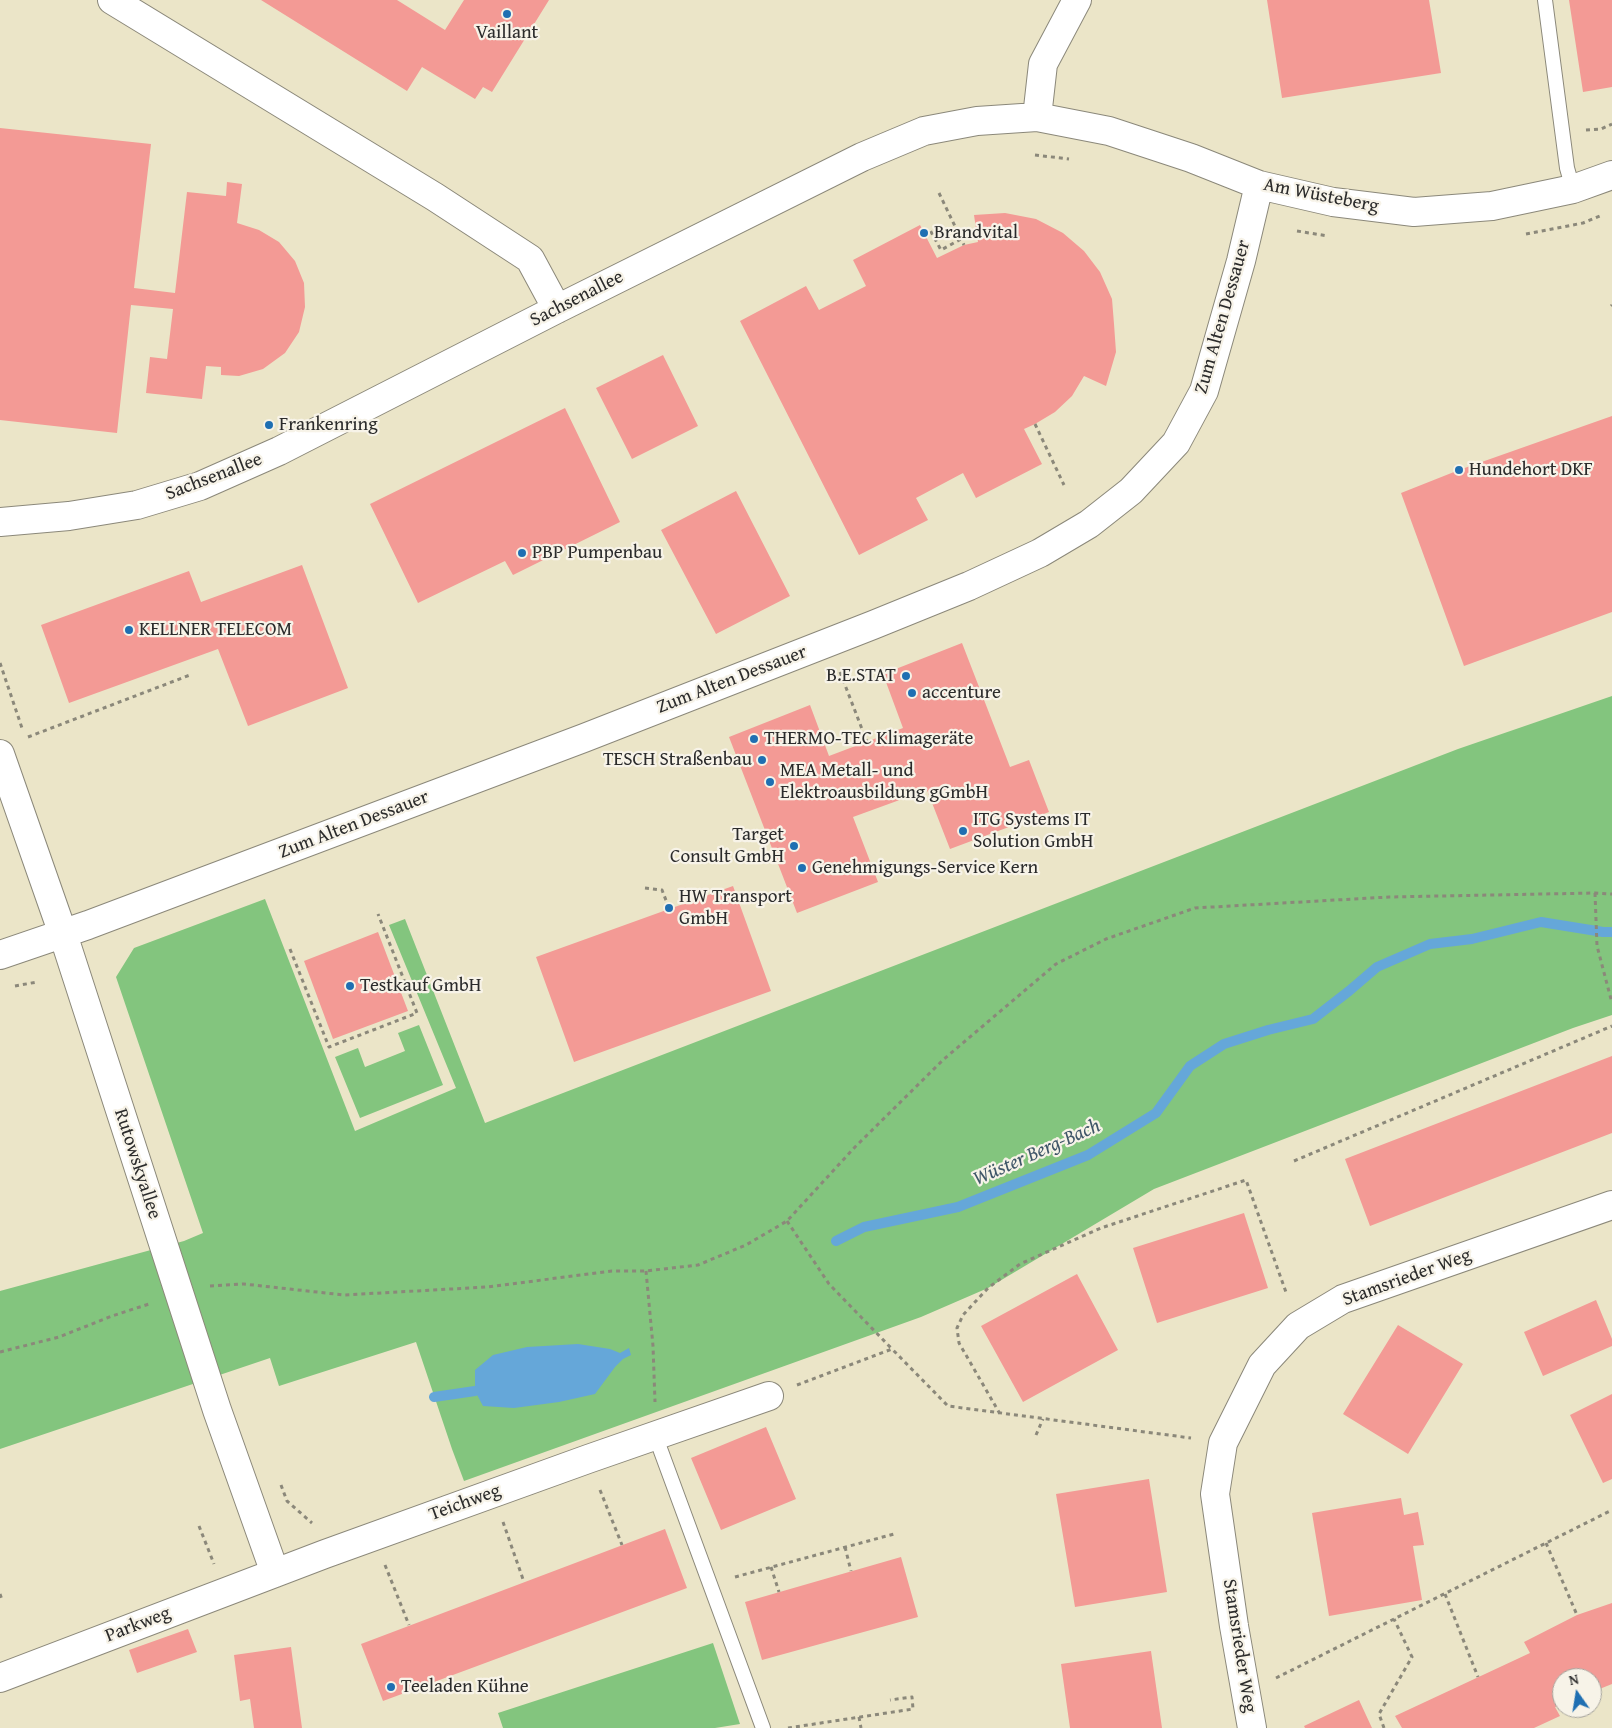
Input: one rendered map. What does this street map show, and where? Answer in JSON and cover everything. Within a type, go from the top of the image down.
[{"type":"street","points":[[112,0],[435,196],[530,259],[557,309]]},
{"type":"street","points":[[1037,117],[1043,64],[1077,0]]},
{"type":"street","name":"Sachsenallee","points":[[0,522],[69,516],[137,505],[200,486],[279,451],[862,156],[924,131],[977,121],[1037,117]]},
{"type":"street","name":"Am Wüsteberg","points":[[1037,117],[1109,131],[1191,158],[1259,185],[1333,202],[1414,212],[1492,206],[1573,189],[1612,174]]},
{"type":"street","name":"Zum Alten Dessauer","points":[[0,954],[63,934],[584,738],[873,626],[1013,566],[1040,553],[1089,524],[1131,491],[1176,443],[1204,391],[1259,185]]},
{"type":"street","name":"Rutowskyallee","points":[[0,754],[63,934],[193,1291],[217,1410],[275,1573]]},
{"type":"street","name":"Stamsrieder Weg","points":[[1252,1728],[1234,1626],[1216,1494],[1223,1443],[1262,1365],[1298,1326],[1343,1299],[1612,1205]]},
{"type":"street","name":"Teichweg","points":[[275,1573],[588,1459],[769,1396]]},
{"type":"street","name":"Parkweg","points":[[0,1678],[275,1573]]},
{"type":"lane","points":[[1545,0],[1567,168],[1573,189]]},
{"type":"lane","points":[[655,1435],[763,1728]]},
{"type":"path","points":[[939,193],[964,245]]},
{"type":"path","points":[[924,233],[930,230],[941,250],[961,239]]},
{"type":"path","points":[[1035,424],[1064,485]]},
{"type":"path","points":[[840,670],[867,742]]},
{"type":"path","points":[[25,738],[190,675]]},
{"type":"path","points":[[645,888],[662,890],[669,908]]},
{"type":"path","points":[[1595,893],[1596,946],[1612,1004]]},
{"type":"path","points":[[0,1352],[59,1337],[112,1316],[212,1285],[244,1284],[344,1294],[487,1288],[612,1271],[646,1271],[698,1265],[746,1245],[787,1221],[855,1148],[944,1059],[1056,964],[1106,939],[1195,908],[1388,897],[1612,894]]},
{"type":"path","points":[[290,949],[328,1047],[417,1013],[378,914]]},
{"type":"path","points":[[9,988],[38,982]]},
{"type":"path","points":[[1294,1161],[1612,1026]]},
{"type":"path","points":[[1000,1414],[965,1356],[959,1343],[957,1328],[963,1315],[988,1288],[1020,1264],[1101,1228],[1246,1180],[1298,1326]]},
{"type":"path","points":[[787,1221],[829,1284],[948,1406],[1223,1443]]},
{"type":"path","points":[[646,1271],[654,1346],[655,1435]]},
{"type":"path","points":[[212,1285],[214,1293]]},
{"type":"path","points":[[769,1396],[892,1349]]},
{"type":"path","points":[[1036,1435],[1043,1419]]},
{"type":"path","points":[[588,1459],[622,1545]]},
{"type":"path","points":[[278,1478],[287,1501],[312,1522],[325,1554]]},
{"type":"path","points":[[492,1494],[524,1582]]},
{"type":"path","points":[[1273,1679],[1612,1510]]},
{"type":"path","points":[[199,1526],[224,1592]]},
{"type":"path","points":[[710,1584],[894,1534]]},
{"type":"path","points":[[373,1537],[409,1625]]},
{"type":"path","points":[[1546,1543],[1577,1615]]},
{"type":"path","points":[[845,1547],[851,1572]]},
{"type":"path","points":[[771,1567],[779,1592]]},
{"type":"path","points":[[0,1594],[2,1600]]},
{"type":"path","points":[[1445,1594],[1478,1677]]},
{"type":"path","points":[[1384,1728],[1379,1714],[1412,1657],[1394,1619]]},
{"type":"path","points":[[785,1728],[913,1709],[912,1696],[890,1700]]},
{"type":"path","points":[[859,1717],[861,1728]]},
{"type":"green space","points":[[1612,696],[1612,1015],[1573,1028],[1154,1189],[988,1288],[921,1317],[464,1481],[416,1342],[279,1386],[270,1358],[0,1449],[0,1291],[184,1241],[203,1233],[116,977],[134,948],[265,899],[355,1131],[456,1088],[389,925],[405,919],[485,1123],[1458,749]]},
{"type":"green space","points":[[419,1025],[443,1085],[360,1118],[335,1057],[358,1048],[365,1067],[405,1051],[398,1033]]},
{"type":"green space","points":[[713,1643],[740,1724],[715,1728],[503,1728],[498,1713]]},
{"type":"water","points":[[578,1344],[610,1349],[620,1353],[629,1348],[631,1355],[623,1359],[615,1367],[595,1394],[559,1402],[514,1408],[483,1406],[475,1391],[475,1370],[493,1355],[527,1347]]},
{"type":"building","points":[[261,0],[397,0],[445,30],[464,0],[549,0],[492,92],[483,87],[475,99],[422,67],[407,91]]},
{"type":"building","points":[[1267,0],[1429,0],[1441,73],[1282,98]]},
{"type":"building","points":[[1569,0],[1612,0],[1612,87],[1583,92]]},
{"type":"building","points":[[0,128],[151,144],[134,288],[175,293],[187,192],[226,196],[227,182],[242,184],[237,223],[259,230],[279,242],[295,261],[304,283],[305,307],[299,332],[285,353],[263,369],[239,376],[221,375],[221,367],[206,366],[202,399],[146,393],[150,357],[167,359],[173,309],[131,305],[117,433],[0,420]]},
{"type":"building","points":[[1005,213],[1036,219],[1063,233],[1084,251],[1100,272],[1112,299],[1116,352],[1106,386],[1084,376],[1072,396],[1055,412],[1024,429],[1042,464],[976,498],[963,473],[916,498],[928,520],[859,555],[740,321],[806,286],[819,310],[866,286],[853,260],[920,225],[937,258],[964,245],[978,242],[974,215]]},
{"type":"building","points":[[663,355],[698,426],[632,459],[596,388]]},
{"type":"building","points":[[565,408],[620,522],[513,575],[505,561],[418,603],[370,504]]},
{"type":"building","points":[[1612,416],[1612,612],[1464,666],[1401,493],[1459,470]]},
{"type":"building","points":[[736,491],[790,596],[716,634],[661,530]]},
{"type":"building","points":[[302,565],[348,688],[248,726],[218,649],[69,703],[41,625],[189,571],[201,602]]},
{"type":"building","points":[[962,643],[1010,767],[1029,760],[1049,812],[950,849],[927,790],[853,817],[878,882],[797,913],[729,737],[810,705],[829,756],[903,728],[883,674]]},
{"type":"building","points":[[733,886],[771,991],[574,1062],[536,957]]},
{"type":"building","points":[[378,932],[408,1011],[333,1039],[304,961]]},
{"type":"building","points":[[1612,1056],[1612,1133],[1370,1226],[1345,1159]]},
{"type":"building","points":[[1244,1213],[1268,1288],[1157,1323],[1133,1248]]},
{"type":"building","points":[[1077,1274],[1118,1350],[1023,1402],[981,1326]]},
{"type":"building","points":[[1596,1300],[1612,1339],[1612,1346],[1543,1376],[1524,1332]]},
{"type":"building","points":[[1398,1325],[1463,1364],[1408,1454],[1343,1414]]},
{"type":"building","points":[[1612,1394],[1612,1479],[1603,1483],[1570,1415]]},
{"type":"building","points":[[766,1427],[796,1499],[721,1530],[691,1458]]},
{"type":"building","points":[[1149,1479],[1167,1592],[1075,1607],[1056,1494]]},
{"type":"building","points":[[1401,1498],[1404,1515],[1418,1512],[1424,1545],[1413,1546],[1422,1600],[1329,1616],[1312,1513]]},
{"type":"building","points":[[665,1529],[687,1588],[383,1701],[361,1644]]},
{"type":"building","points":[[901,1557],[918,1617],[762,1660],[745,1602]]},
{"type":"building","points":[[1612,1603],[1612,1684],[1602,1688],[1602,1668],[1552,1668],[1552,1718],[1556,1718],[1534,1728],[1402,1728],[1395,1716],[1530,1653],[1524,1642],[1577,1615]]},
{"type":"building","points":[[188,1629],[197,1652],[137,1673],[129,1650]]},
{"type":"building","points":[[291,1647],[302,1728],[254,1728],[250,1699],[240,1701],[234,1655]]},
{"type":"building","points":[[1151,1651],[1162,1728],[1070,1728],[1061,1664]]},
{"type":"building","points":[[1359,1700],[1372,1728],[1305,1728],[1304,1726]]},
{"type":"waterway","name":"Wüster Berg-Bach","points":[[836,1241],[864,1227],[958,1207],[1088,1155],[1156,1113],[1190,1066],[1224,1044],[1268,1030],[1313,1019],[1377,967],[1430,944],[1472,939],[1541,922],[1612,932]]},
{"type":"waterway","points":[[434,1397],[475,1391]]},
{"type":"place","name":"Vaillant","points":[[507,14]]},
{"type":"place","name":"Brandvital","points":[[924,233]]},
{"type":"place","name":"Frankenring","points":[[269,425]]},
{"type":"place","name":"Hundehort DKF","points":[[1459,470]]},
{"type":"place","name":"PBP Pumpenbau","points":[[522,553]]},
{"type":"place","name":"KELLNER TELECOM","points":[[129,630]]},
{"type":"place","name":"B.E.STAT","points":[[906,676]]},
{"type":"place","name":"accenture","points":[[912,693]]},
{"type":"place","name":"THERMO-TEC Klimageräte","points":[[754,739]]},
{"type":"place","name":"TESCH Straßenbau","points":[[762,760]]},
{"type":"place","name":"MEA Metall- und Elektroausbildung gGmbH","points":[[770,782]]},
{"type":"place","name":"ITG Systems IT Solution GmbH","points":[[963,831]]},
{"type":"place","name":"Target Consult GmbH","points":[[794,846]]},
{"type":"place","name":"Genehmigungs-Service Kern","points":[[802,868]]},
{"type":"place","name":"HW Transport GmbH","points":[[669,908]]},
{"type":"place","name":"Testkauf GmbH","points":[[350,986]]},
{"type":"place","name":"Teeladen Kühne","points":[[391,1687]]}]
